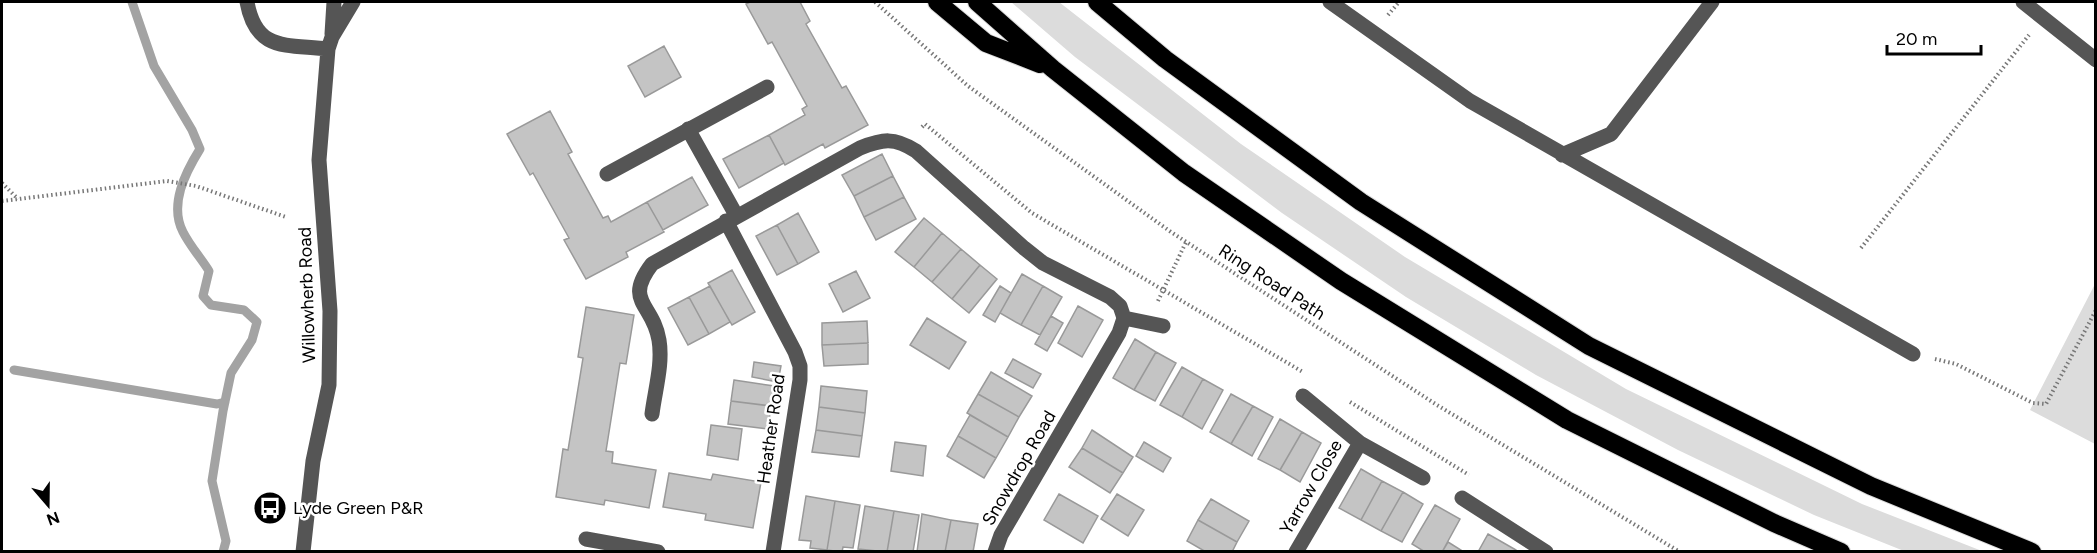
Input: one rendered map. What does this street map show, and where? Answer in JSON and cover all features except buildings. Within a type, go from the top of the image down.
[{"type":"highway","points":[[937,2],[986,43],[1053,69]]},
{"type":"highway","points":[[976,2],[1053,69],[1184,173],[1361,294],[1567,420],[1774,523],[1841,552]]},
{"type":"highway","points":[[1097,2],[1165,59],[1361,202],[1590,346],[1870,486],[2032,552]]},
{"type":"street","points":[[247,2],[255,28],[264,38],[272,42],[330,43]]},
{"type":"street","name":"Willowherb Road","points":[[303,552],[313,461],[329,384],[330,311],[319,160],[334,2]]},
{"type":"street","name":"Willowherb Road","points":[[330,43],[353,2]]},
{"type":"street","points":[[1330,2],[1470,100],[1562,155],[1913,354]]},
{"type":"street","points":[[1562,155],[1611,134],[1713,2]]},
{"type":"street","points":[[2023,2],[2096,60]]},
{"type":"street","points":[[607,174],[767,87]]},
{"type":"street","name":"Heather Road","points":[[688,129],[800,366],[800,380],[773,552]]},
{"type":"street","points":[[652,414],[660,363],[659,338],[638,293],[641,278],[652,264],[731,218],[877,141],[890,140],[916,151],[1024,248],[1044,263],[1110,297],[1120,306],[1124,318],[1155,325]]},
{"type":"street","name":"Snowdrop Road","points":[[995,552],[1001,535],[1119,333],[1124,318]]},
{"type":"street","points":[[1303,396],[1360,443],[1424,478]]},
{"type":"street","name":"Yarrow Close","points":[[1296,552],[1360,443]]},
{"type":"street","points":[[1462,498],[1537,549]]},
{"type":"street","points":[[586,539],[658,552]]},
{"type":"path","name":"Ring Road Path","points":[[875,2],[968,86],[1186,242],[1437,405],[1680,552]]},
{"type":"path","points":[[1861,248],[2043,18]]},
{"type":"path","points":[[904,144],[925,124],[1032,213],[1308,375]]},
{"type":"path","points":[[2,201],[167,181],[196,186],[286,217]]},
{"type":"path","points":[[2,183],[18,200]]},
{"type":"path","points":[[1155,325],[1163,291],[1186,242]]},
{"type":"path","points":[[1913,354],[1956,364],[2033,403],[2046,404],[2096,310]]},
{"type":"path","points":[[1348,400],[1477,480]]},
{"type":"shaded area","points":[[1011,2],[1059,2],[1241,144],[1405,257],[1626,389],[1862,504],[1982,551],[1904,551],[1814,515],[1678,450],[1536,375],[1406,297],[1282,213],[1075,57]]},
{"type":"shaded area","points":[[2095,284],[2095,444],[2030,410]]},
{"type":"waterway","points":[[132,2],[154,66],[192,130],[200,149],[184,179],[178,200],[178,211],[183,232],[209,271],[203,296],[211,305],[244,310],[257,322],[252,340],[231,373],[212,481],[226,541],[223,552]]},
{"type":"waterway","points":[[14,370],[217,404],[225,402]]},
{"type":"place","name":"Lyde Green P&R","points":[[270,508]]}]
